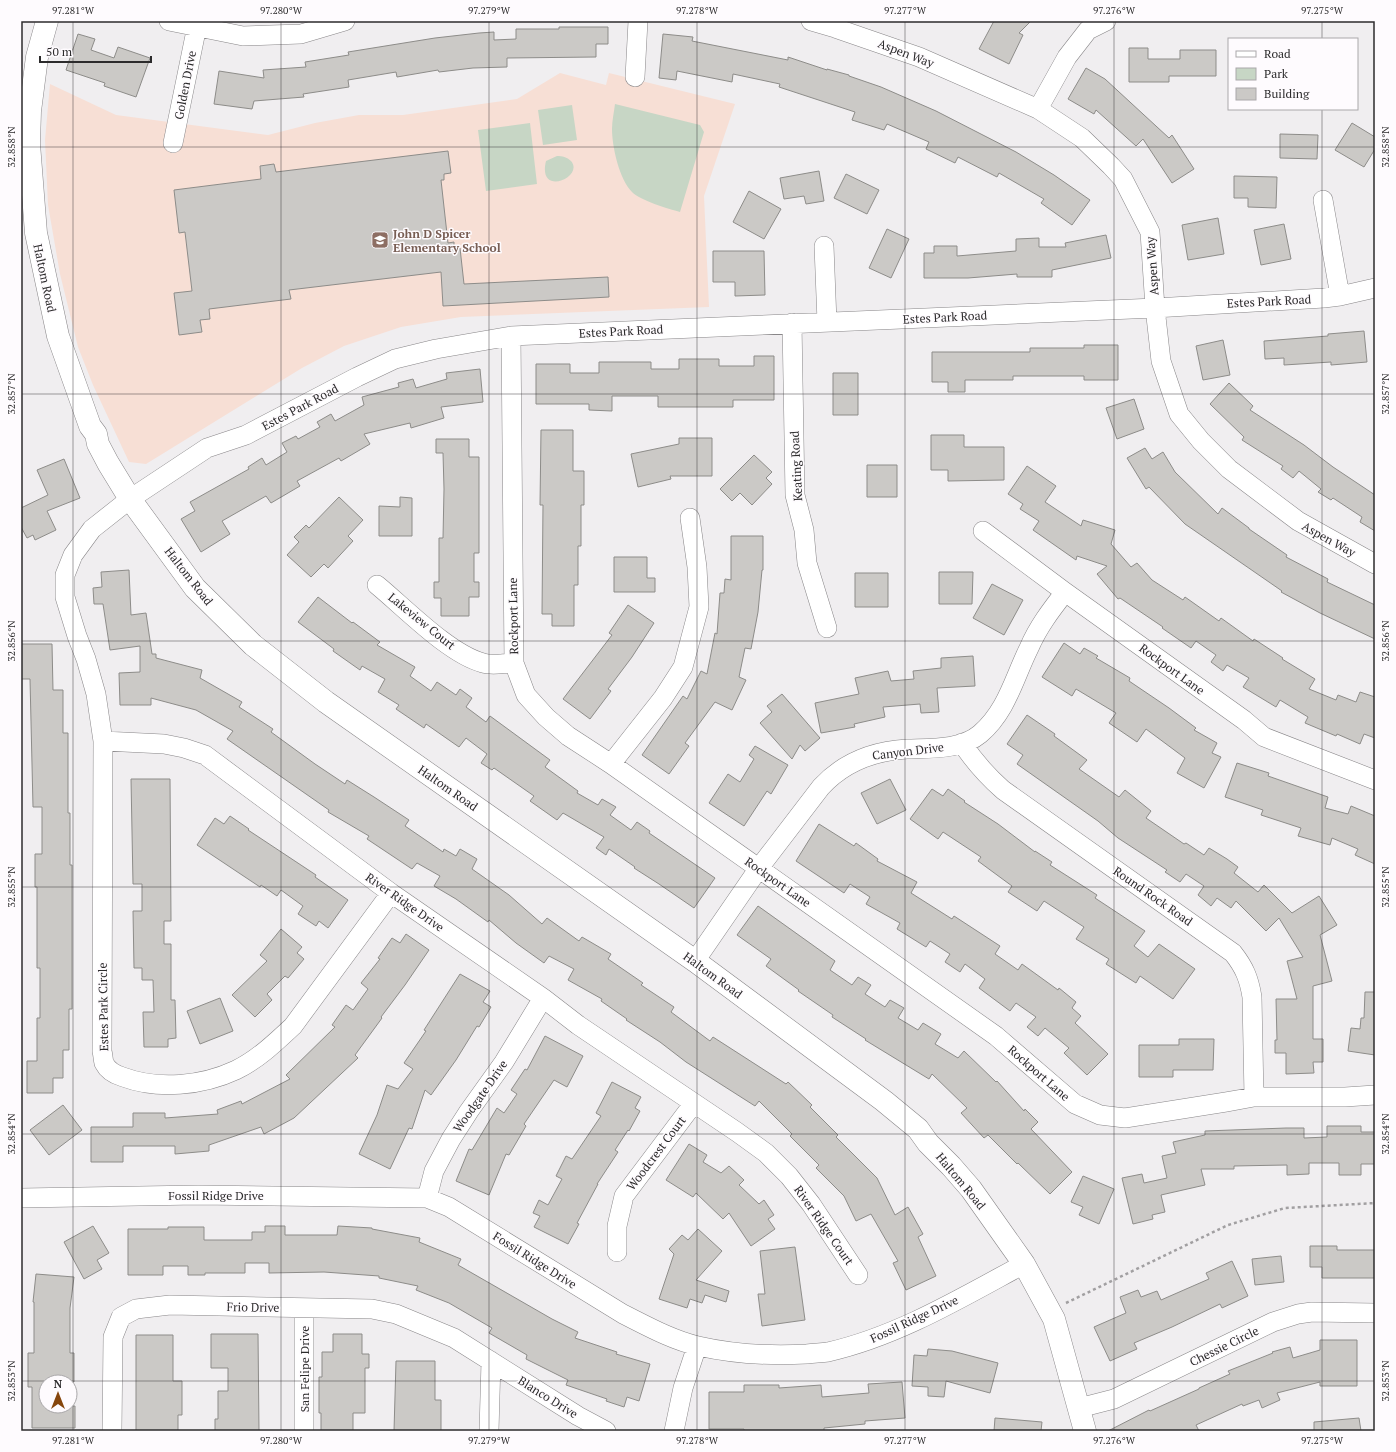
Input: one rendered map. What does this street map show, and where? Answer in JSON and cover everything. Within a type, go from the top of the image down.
[{"type":"main road","name":"Haltom Road","points":[[47,21],[37,57],[30,111],[29,144],[36,233],[58,336],[90,426],[96,434],[98,444],[108,463],[130,499],[195,588],[253,645],[326,702],[695,961],[884,1101],[918,1129],[928,1143],[971,1189],[1024,1264],[1054,1319],[1085,1431]]},
{"type":"street","points":[[169,21],[197,26],[243,28],[301,34],[345,21]]},
{"type":"street","points":[[635,77],[638,21]]},
{"type":"street","name":"Aspen Way","points":[[811,21],[919,57],[1038,109],[1082,138],[1123,179],[1150,232],[1155,308],[1161,360],[1179,414],[1201,441],[1229,469],[1298,521],[1375,564]]},
{"type":"street","points":[[1038,109],[1067,57],[1088,30],[1106,21]]},
{"type":"street","name":"Golden Drive","points":[[173,143],[197,26]]},
{"type":"street","points":[[1323,200],[1340,296]]},
{"type":"street","points":[[824,246],[827,322]]},
{"type":"street","name":"Estes Park Road","points":[[96,694],[86,659],[76,636],[66,597],[66,575],[73,555],[92,529],[130,499],[207,448],[246,435],[357,377],[395,359],[436,349],[511,336],[1155,308],[1340,296],[1375,288]]},
{"type":"street","name":"Keating Road","points":[[792,323],[795,495],[804,530],[808,563],[828,628]]},
{"type":"street","name":"Rockport Lane","points":[[511,336],[514,664],[526,695],[546,717],[568,736],[611,764],[996,1036],[1075,1104],[1100,1115],[1125,1118],[1254,1097],[1345,1097],[1375,1095]]},
{"type":"street","points":[[611,764],[663,698],[683,667],[699,608],[697,566],[690,518]]},
{"type":"street","name":"Rockport Lane","points":[[983,531],[1065,592],[1244,720],[1264,737],[1375,780]]},
{"type":"street","name":"Lakeview Court","points":[[377,585],[441,639],[463,654],[484,664],[514,664]]},
{"type":"street","name":"Canyon Drive","points":[[695,961],[759,868],[821,786],[831,776],[859,759],[887,751],[928,749],[962,743],[979,734],[995,718],[1007,698],[1029,647],[1048,613],[1065,592]]},
{"type":"street","name":"Estes Park Circle","points":[[96,694],[103,741],[102,1051],[105,1064],[114,1074],[134,1081],[155,1085],[193,1083],[218,1077],[236,1070],[256,1057],[277,1042],[293,1026],[391,893]]},
{"type":"street","name":"River Ridge Drive","points":[[103,741],[164,744],[184,748],[205,755],[391,893],[543,998],[578,1025],[694,1102]]},
{"type":"street","name":"Round Rock Road","points":[[962,743],[983,772],[1003,790],[1233,952],[1243,966],[1250,983],[1252,997],[1254,1097]]},
{"type":"street","name":"Woodgate Drive","points":[[427,1198],[434,1171],[451,1139],[468,1111],[504,1062],[543,998]]},
{"type":"street","name":"Woodcrest Court","points":[[617,1252],[617,1226],[624,1196],[694,1102]]},
{"type":"street","name":"River Ridge Court","points":[[694,1102],[766,1153],[788,1176],[811,1204],[858,1275]]},
{"type":"street","name":"Fossil Ridge Drive","points":[[21,1198],[198,1194],[427,1198],[449,1207],[623,1314],[671,1337],[697,1346],[738,1352],[768,1354],[826,1352],[861,1343],[886,1334],[935,1311],[1024,1264]]},
{"type":"street","name":"Frio Drive","points":[[112,1431],[113,1337],[121,1317],[136,1309],[170,1305],[372,1309],[396,1314],[454,1338],[491,1360]]},
{"type":"street","name":"San Felipe Drive","points":[[304,1308],[304,1431]]},
{"type":"street","name":"Chessie Circle","points":[[1079,1408],[1114,1398],[1273,1322],[1298,1314],[1312,1312],[1375,1313]]},
{"type":"street","points":[[674,1430],[683,1388],[697,1346]]},
{"type":"street","points":[[489,1431],[491,1360]]},
{"type":"street","name":"Blanco Drive","points":[[491,1360],[578,1416],[606,1431]]},
{"type":"path","points":[[1049,1310],[1228,1225],[1285,1208],[1375,1204]]},
{"type":"shaded area","name":"John D Spicer Elementary School","points":[[560,73],[606,85],[609,73],[735,104],[704,196],[709,307],[461,317],[401,327],[344,346],[302,368],[146,464],[129,462],[93,385],[78,347],[60,274],[48,205],[45,140],[50,84],[116,115],[268,135],[315,123],[359,115],[403,115],[517,99]]},
{"type":"green space","points":[[615,104],[700,125],[704,132],[680,212],[654,204],[641,198],[632,192],[627,186],[617,162],[613,144],[612,126]]},
{"type":"green space","points":[[572,105],[577,140],[543,145],[538,110]]},
{"type":"green space","points":[[530,123],[537,184],[486,191],[478,130]]},
{"type":"green space","points":[[557,156],[568,159],[574,167],[572,173],[567,178],[560,181],[554,181],[548,179],[545,172],[546,161]]},
{"type":"building","points":[[994,21],[1031,21],[1019,33],[1023,35],[1009,64],[979,49]]},
{"type":"building","points":[[559,27],[608,27],[608,44],[596,44],[596,57],[507,58],[507,67],[473,68],[439,72],[438,70],[397,77],[396,72],[348,80],[349,87],[303,94],[304,97],[254,101],[252,109],[214,104],[219,71],[264,78],[263,70],[306,67],[305,62],[349,55],[348,52],[435,38],[479,33],[494,32],[494,40],[516,39],[516,29],[559,29]]},
{"type":"building","points":[[78,34],[95,39],[91,50],[114,58],[118,47],[150,58],[136,97],[104,86],[105,83],[66,70]]},
{"type":"building","points":[[663,34],[693,37],[692,41],[788,60],[788,57],[827,70],[849,75],[881,87],[936,111],[1016,152],[1054,175],[1090,200],[1072,225],[1041,203],[1044,199],[999,173],[997,177],[958,157],[955,163],[926,149],[929,142],[887,124],[884,130],[852,120],[855,112],[779,87],[780,84],[733,74],[732,82],[677,71],[676,80],[659,78]]},
{"type":"building","points":[[1129,48],[1148,48],[1148,59],[1180,59],[1180,50],[1216,50],[1216,76],[1169,76],[1169,82],[1129,82]]},
{"type":"building","points":[[1086,68],[1105,79],[1169,138],[1172,135],[1194,169],[1172,183],[1143,139],[1136,146],[1096,110],[1094,114],[1068,99]]},
{"type":"building","points":[[1352,123],[1375,137],[1375,149],[1364,167],[1335,150]]},
{"type":"building","points":[[1280,134],[1318,135],[1317,159],[1280,158]]},
{"type":"building","points":[[448,151],[451,173],[444,174],[444,180],[441,180],[448,243],[454,242],[454,249],[460,248],[464,284],[608,277],[609,297],[443,306],[441,272],[289,290],[291,299],[209,309],[210,319],[200,320],[202,332],[179,335],[174,293],[192,291],[185,232],[179,233],[174,190],[261,179],[260,166],[274,164],[276,172]]},
{"type":"building","points":[[819,171],[824,201],[806,204],[804,196],[784,199],[780,178]]},
{"type":"building","points":[[846,174],[879,190],[867,214],[834,198]]},
{"type":"building","points":[[1234,176],[1277,177],[1276,208],[1248,207],[1248,198],[1234,198]]},
{"type":"building","points":[[749,191],[781,209],[764,239],[733,222]]},
{"type":"building","points":[[1218,218],[1224,254],[1188,260],[1182,225]]},
{"type":"building","points":[[1284,224],[1291,259],[1261,265],[1254,230]]},
{"type":"building","points":[[887,229],[909,239],[891,278],[869,268]]},
{"type":"building","points":[[1106,235],[1111,258],[1052,270],[1052,277],[1017,277],[1017,274],[968,278],[924,278],[924,253],[934,253],[934,246],[957,246],[957,256],[1016,251],[1016,239],[1039,238],[1039,247],[1066,247],[1065,243]]},
{"type":"building","points":[[713,251],[764,251],[765,295],[735,296],[735,282],[713,282]]},
{"type":"building","points":[[1364,331],[1367,362],[1331,365],[1331,362],[1284,365],[1284,358],[1265,359],[1264,341],[1328,336],[1328,334]]},
{"type":"building","points":[[1223,340],[1230,375],[1203,380],[1196,346]]},
{"type":"building","points":[[1084,345],[1118,345],[1118,380],[1084,380],[1084,376],[1013,376],[1013,380],[965,380],[965,392],[948,392],[948,382],[932,382],[932,352],[1030,352],[1030,348],[1084,348]]},
{"type":"building","points":[[754,356],[774,356],[774,400],[733,400],[733,407],[658,407],[658,396],[612,396],[612,411],[589,410],[589,404],[536,404],[536,364],[570,364],[570,373],[599,373],[599,362],[651,362],[651,369],[679,369],[679,359],[719,359],[719,366],[754,366]]},
{"type":"building","points":[[480,369],[483,402],[441,407],[444,418],[411,428],[410,423],[364,434],[370,444],[341,461],[339,458],[297,481],[300,486],[271,503],[266,496],[222,521],[230,534],[201,552],[181,519],[195,511],[190,502],[249,469],[248,467],[262,458],[266,465],[287,452],[282,443],[296,436],[298,439],[320,427],[317,422],[331,414],[335,421],[364,405],[362,397],[399,387],[398,383],[413,379],[416,388],[447,379],[446,373]]},
{"type":"building","points":[[833,373],[858,373],[858,415],[833,415]]},
{"type":"building","points":[[1229,383],[1253,406],[1250,410],[1304,445],[1333,467],[1375,495],[1375,531],[1360,522],[1362,517],[1333,498],[1331,500],[1318,492],[1321,489],[1299,471],[1293,478],[1281,469],[1283,466],[1242,440],[1244,437],[1210,404]]},
{"type":"building","points":[[1134,399],[1144,429],[1117,439],[1106,408]]},
{"type":"building","points":[[541,430],[573,430],[573,471],[584,471],[584,505],[581,505],[581,546],[578,546],[578,585],[574,585],[574,626],[552,626],[552,614],[542,614],[543,505],[540,505]]},
{"type":"building","points":[[931,435],[964,435],[964,447],[1004,447],[1004,480],[948,481],[948,470],[931,470]]},
{"type":"building","points":[[679,438],[712,438],[712,476],[670,476],[671,479],[638,487],[631,454],[679,444]]},
{"type":"building","points":[[436,439],[469,439],[469,457],[479,457],[479,553],[474,553],[474,582],[479,582],[479,597],[469,597],[469,616],[441,616],[441,598],[434,598],[434,582],[439,582],[439,538],[443,538],[444,489],[443,453],[436,453]]},
{"type":"building","points":[[1145,448],[1152,459],[1163,452],[1175,472],[1218,514],[1222,508],[1287,555],[1286,557],[1328,579],[1327,582],[1375,605],[1375,639],[1320,613],[1281,592],[1282,591],[1185,524],[1149,487],[1146,489],[1127,458]]},
{"type":"building","points":[[754,455],[772,472],[766,478],[772,484],[752,505],[740,493],[732,501],[720,489]]},
{"type":"building","points":[[64,459],[80,498],[47,511],[56,530],[35,540],[33,535],[27,538],[21,527],[21,508],[48,495],[37,470]]},
{"type":"building","points":[[867,465],[897,465],[897,497],[867,497]]},
{"type":"building","points":[[1027,466],[1056,486],[1045,502],[1081,526],[1083,520],[1115,530],[1111,544],[1131,567],[1137,563],[1152,580],[1183,600],[1185,597],[1219,621],[1221,618],[1253,641],[1254,639],[1283,658],[1282,659],[1315,679],[1309,689],[1336,700],[1338,695],[1356,702],[1360,692],[1375,697],[1375,738],[1364,734],[1360,744],[1305,723],[1308,717],[1280,700],[1276,707],[1243,687],[1249,678],[1227,665],[1223,671],[1211,662],[1216,655],[1196,641],[1191,648],[1120,598],[1118,599],[1097,574],[1107,566],[1077,556],[1076,560],[1033,530],[1039,521],[1020,509],[1023,504],[1008,494]]},
{"type":"building","points":[[339,497],[363,520],[348,536],[353,541],[328,568],[324,564],[311,577],[287,555],[299,542],[294,537],[306,525],[309,528]]},
{"type":"building","points":[[400,497],[412,498],[412,536],[379,536],[379,506],[400,507]]},
{"type":"building","points":[[731,536],[763,536],[763,570],[758,612],[751,649],[745,648],[739,677],[746,680],[732,710],[715,702],[685,743],[689,746],[669,774],[642,755],[683,696],[687,699],[701,671],[707,674],[715,633],[717,634],[720,593],[724,593],[725,579],[731,580]]},
{"type":"building","points":[[614,557],[647,557],[647,578],[655,578],[655,592],[614,592]]},
{"type":"building","points":[[129,570],[131,615],[146,613],[152,654],[156,654],[156,658],[202,670],[200,678],[242,702],[239,707],[273,729],[271,732],[315,764],[345,784],[347,780],[409,820],[405,826],[443,852],[444,849],[456,856],[460,849],[477,859],[472,869],[509,895],[542,924],[547,918],[579,941],[582,937],[611,954],[608,959],[643,983],[641,985],[674,1007],[671,1012],[710,1041],[713,1037],[786,1084],[788,1082],[812,1105],[810,1107],[838,1135],[836,1137],[877,1178],[895,1215],[908,1207],[923,1234],[918,1237],[936,1276],[906,1290],[893,1263],[898,1261],[871,1214],[856,1221],[844,1196],[816,1168],[819,1165],[790,1136],[792,1134],[759,1101],[755,1106],[686,1062],[660,1042],[626,1020],[627,1019],[601,1001],[602,999],[568,980],[574,969],[549,956],[544,963],[516,943],[489,920],[488,922],[456,899],[434,886],[440,876],[417,863],[412,869],[367,839],[369,836],[328,812],[329,810],[227,739],[233,731],[196,710],[151,698],[151,705],[120,705],[119,673],[140,672],[140,646],[110,650],[103,604],[94,604],[93,588],[102,587],[101,572]]},
{"type":"building","points":[[939,572],[973,572],[972,604],[939,604]]},
{"type":"building","points":[[855,573],[888,573],[888,607],[855,607]]},
{"type":"building","points":[[992,584],[1023,600],[1004,635],[973,618]]},
{"type":"building","points":[[318,597],[380,642],[377,645],[415,667],[410,676],[431,691],[437,682],[456,695],[460,689],[472,698],[466,707],[486,722],[490,716],[550,760],[545,767],[578,791],[577,793],[598,805],[602,799],[616,807],[610,815],[631,830],[637,822],[650,831],[649,833],[715,878],[694,908],[634,868],[635,867],[609,849],[606,855],[596,848],[604,837],[563,813],[557,820],[530,801],[534,796],[494,768],[492,770],[481,763],[487,754],[466,738],[459,747],[426,724],[424,728],[396,709],[399,705],[378,692],[385,679],[362,666],[360,670],[333,651],[334,649],[298,622]]},
{"type":"building","points":[[628,605],[654,623],[632,657],[608,689],[611,691],[590,719],[563,699],[612,635],[609,633]]},
{"type":"building","points":[[1064,643],[1080,654],[1084,648],[1098,656],[1096,658],[1130,678],[1129,681],[1196,728],[1194,730],[1217,743],[1212,753],[1221,757],[1204,788],[1177,773],[1185,758],[1146,729],[1137,742],[1109,723],[1116,713],[1076,689],[1072,696],[1042,677]]},
{"type":"building","points":[[21,644],[52,644],[53,690],[63,690],[63,733],[68,733],[68,813],[70,813],[70,865],[72,865],[72,1009],[69,1009],[69,1050],[63,1050],[63,1078],[53,1078],[53,1093],[27,1093],[27,1061],[37,1061],[37,1018],[40,1018],[40,968],[37,968],[37,887],[35,887],[35,854],[42,854],[42,807],[33,807],[30,679],[21,679]]},
{"type":"building","points":[[973,656],[975,686],[937,688],[939,712],[921,713],[920,704],[883,707],[885,717],[854,724],[855,727],[821,733],[815,703],[859,694],[855,678],[888,671],[891,681],[914,679],[913,671],[941,668],[941,658]]},
{"type":"building","points":[[782,694],[820,738],[805,751],[800,745],[792,759],[760,723],[772,712],[767,706]]},
{"type":"building","points":[[1027,715],[1055,734],[1054,736],[1087,760],[1079,769],[1119,797],[1125,790],[1151,811],[1146,818],[1184,844],[1186,843],[1204,855],[1209,848],[1227,859],[1238,867],[1234,873],[1258,892],[1264,885],[1292,913],[1319,896],[1337,925],[1320,935],[1332,981],[1313,986],[1313,1039],[1323,1039],[1323,1062],[1313,1062],[1314,1073],[1286,1074],[1286,1053],[1275,1053],[1275,1040],[1277,1040],[1276,999],[1297,999],[1287,961],[1303,957],[1279,918],[1266,931],[1236,901],[1231,908],[1217,898],[1211,906],[1198,895],[1204,886],[1186,874],[1180,882],[1165,872],[1167,870],[1118,838],[1098,821],[1017,764],[1023,755],[1007,744]]},
{"type":"building","points":[[755,746],[788,765],[771,794],[767,791],[744,826],[709,803],[728,774],[740,782],[754,759],[749,755]]},
{"type":"building","points":[[1237,763],[1269,773],[1268,776],[1328,797],[1325,808],[1348,814],[1351,806],[1375,816],[1375,864],[1355,855],[1358,849],[1332,838],[1330,845],[1298,836],[1301,828],[1261,815],[1263,810],[1225,797]]},
{"type":"building","points":[[131,779],[170,779],[171,921],[164,921],[164,944],[171,944],[171,1000],[175,1000],[176,1038],[168,1039],[168,1047],[144,1047],[143,1012],[154,1012],[153,980],[142,980],[142,968],[134,968],[133,911],[142,911],[142,884],[133,884]]},
{"type":"building","points":[[890,779],[906,810],[877,824],[861,793]]},
{"type":"building","points":[[932,789],[943,796],[948,789],[1035,852],[1052,862],[1050,865],[1097,895],[1095,898],[1145,931],[1134,946],[1148,957],[1159,944],[1195,969],[1173,999],[1140,976],[1136,983],[1106,964],[1109,959],[1076,939],[1084,927],[1044,901],[1037,911],[1008,892],[1012,886],[978,861],[981,857],[943,832],[938,839],[910,819]]},
{"type":"building","points":[[230,816],[249,829],[248,830],[316,875],[315,877],[348,900],[328,928],[319,921],[316,926],[298,914],[303,906],[281,890],[277,896],[261,885],[260,887],[197,845],[215,818],[224,824]]},
{"type":"building","points":[[819,824],[854,846],[856,843],[878,859],[877,861],[917,882],[911,893],[952,919],[954,916],[1000,946],[995,954],[1018,970],[1022,964],[1058,990],[1059,988],[1076,1002],[1072,1008],[1081,1016],[1075,1023],[1108,1054],[1087,1075],[1064,1053],[1069,1048],[1045,1028],[1038,1036],[1027,1027],[1036,1017],[1016,1003],[1010,1011],[979,988],[985,979],[965,964],[960,972],[945,962],[950,954],[930,941],[926,947],[897,929],[900,923],[866,904],[870,897],[850,884],[844,893],[796,861]]},
{"type":"building","points":[[758,906],[835,961],[830,970],[852,985],[858,977],[871,985],[865,994],[885,1007],[890,1000],[904,1008],[898,1018],[918,1030],[923,1023],[941,1034],[935,1044],[958,1058],[964,1051],[996,1082],[997,1081],[1024,1111],[1025,1109],[1038,1122],[1031,1129],[1072,1172],[1050,1194],[988,1135],[984,1138],[961,1113],[967,1108],[932,1074],[929,1079],[865,1040],[866,1039],[832,1017],[833,1015],[798,991],[799,990],[766,966],[771,959],[737,935]]},
{"type":"building","points":[[281,929],[302,947],[297,953],[304,959],[288,978],[285,976],[267,994],[272,1000],[255,1017],[232,995],[267,961],[260,955]]},
{"type":"building","points":[[406,934],[429,950],[355,1055],[358,1058],[294,1118],[264,1134],[261,1127],[209,1145],[209,1151],[175,1154],[175,1146],[123,1146],[123,1162],[91,1162],[91,1127],[133,1127],[133,1113],[165,1113],[165,1118],[218,1114],[217,1110],[241,1101],[242,1104],[290,1079],[286,1075],[335,1027],[332,1025],[346,1005],[353,1010],[368,989],[361,983],[380,959],[378,958],[392,938],[400,943]]},
{"type":"building","points":[[460,974],[490,991],[483,1002],[491,1007],[479,1027],[477,1026],[456,1060],[431,1095],[425,1090],[412,1129],[409,1128],[390,1169],[359,1154],[377,1115],[387,1085],[398,1089],[413,1069],[404,1063],[426,1031],[424,1030]]},
{"type":"building","points":[[1365,992],[1375,992],[1375,1055],[1348,1051],[1351,1028],[1360,1029],[1361,1018],[1364,1018]]},
{"type":"building","points":[[220,998],[233,1031],[200,1044],[187,1011]]},
{"type":"building","points":[[545,1036],[583,1056],[567,1087],[554,1080],[524,1124],[526,1126],[509,1155],[506,1154],[489,1195],[456,1181],[469,1149],[472,1150],[497,1108],[504,1113],[517,1094],[511,1090],[525,1069],[527,1070]]},
{"type":"building","points":[[1179,1039],[1214,1039],[1213,1070],[1173,1070],[1173,1077],[1139,1077],[1139,1045],[1179,1045]]},
{"type":"building","points":[[612,1082],[641,1097],[635,1108],[640,1111],[629,1131],[628,1130],[615,1150],[618,1152],[597,1184],[577,1223],[579,1224],[568,1244],[534,1227],[540,1216],[533,1213],[539,1200],[548,1205],[562,1179],[556,1176],[566,1156],[572,1159],[601,1116],[596,1113]]},
{"type":"building","points":[[63,1105],[82,1130],[49,1155],[30,1130]]},
{"type":"building","points":[[1327,1126],[1361,1126],[1361,1132],[1375,1132],[1375,1164],[1361,1164],[1361,1175],[1339,1175],[1339,1163],[1309,1163],[1309,1174],[1287,1175],[1287,1165],[1234,1166],[1234,1169],[1201,1169],[1205,1185],[1161,1195],[1165,1212],[1152,1215],[1153,1219],[1133,1224],[1122,1178],[1142,1174],[1144,1183],[1167,1178],[1162,1156],[1176,1153],[1173,1142],[1205,1135],[1205,1131],[1286,1128],[1304,1128],[1304,1138],[1327,1137]]},
{"type":"building","points":[[689,1144],[707,1155],[703,1162],[721,1173],[729,1166],[744,1180],[739,1185],[759,1204],[764,1200],[774,1215],[768,1219],[775,1229],[751,1246],[729,1213],[723,1219],[696,1193],[693,1197],[666,1180]]},
{"type":"building","points":[[1083,1176],[1114,1189],[1099,1224],[1079,1215],[1083,1207],[1071,1202]]},
{"type":"building","points":[[93,1226],[109,1253],[97,1260],[102,1269],[84,1279],[64,1242]]},
{"type":"building","points":[[265,1226],[285,1226],[285,1235],[337,1235],[338,1226],[372,1228],[420,1238],[419,1242],[461,1259],[458,1265],[552,1319],[578,1332],[575,1338],[617,1352],[616,1354],[650,1364],[639,1401],[627,1397],[624,1407],[606,1401],[607,1399],[566,1385],[568,1380],[526,1359],[527,1355],[489,1333],[492,1328],[449,1303],[416,1290],[418,1286],[379,1278],[379,1276],[324,1272],[269,1273],[269,1263],[245,1263],[245,1273],[205,1273],[205,1275],[188,1275],[188,1266],[163,1266],[163,1275],[128,1275],[128,1229],[204,1227],[204,1240],[252,1240],[252,1232],[265,1232]]},
{"type":"building","points":[[698,1229],[722,1251],[696,1280],[729,1291],[726,1302],[705,1295],[702,1303],[690,1299],[687,1308],[659,1299],[674,1254],[669,1249],[682,1235],[688,1240]]},
{"type":"building","points":[[1310,1246],[1337,1246],[1337,1250],[1375,1250],[1375,1278],[1322,1278],[1322,1267],[1310,1267]]},
{"type":"building","points":[[795,1247],[805,1320],[762,1326],[758,1294],[765,1294],[760,1251]]},
{"type":"building","points":[[1281,1256],[1284,1282],[1255,1285],[1252,1259]]},
{"type":"building","points":[[1232,1261],[1248,1296],[1222,1308],[1220,1304],[1134,1343],[1137,1349],[1110,1361],[1094,1327],[1126,1313],[1120,1297],[1138,1290],[1141,1297],[1157,1291],[1161,1300],[1209,1279],[1206,1273]]},
{"type":"building","points":[[36,1274],[74,1277],[70,1308],[70,1353],[74,1353],[74,1374],[38,1374],[38,1414],[75,1414],[75,1428],[32,1428],[32,1387],[28,1387],[28,1353],[34,1353],[33,1302]]},
{"type":"building","points":[[211,1334],[258,1334],[259,1431],[215,1431],[215,1419],[218,1419],[218,1391],[228,1391],[228,1368],[211,1368]]},
{"type":"building","points":[[333,1334],[362,1334],[362,1354],[369,1354],[369,1368],[365,1368],[365,1413],[353,1413],[353,1431],[321,1431],[321,1413],[319,1413],[319,1377],[322,1377],[322,1352],[333,1352]]},
{"type":"building","points":[[136,1335],[173,1335],[173,1381],[182,1381],[182,1415],[178,1415],[178,1431],[136,1431]]},
{"type":"building","points":[[1320,1340],[1357,1340],[1357,1386],[1320,1386],[1320,1382],[1277,1393],[1280,1400],[1262,1408],[1259,1400],[1243,1406],[1242,1404],[1196,1425],[1199,1431],[1108,1431],[1149,1410],[1150,1411],[1230,1374],[1228,1371],[1273,1353],[1272,1352],[1290,1347],[1293,1358],[1320,1350]]},
{"type":"building","points":[[928,1349],[952,1351],[998,1363],[990,1393],[946,1381],[944,1397],[928,1396],[928,1387],[912,1386],[914,1355],[927,1356]]},
{"type":"building","points":[[396,1361],[435,1361],[435,1400],[441,1400],[441,1431],[394,1431]]},
{"type":"building","points":[[902,1382],[905,1418],[865,1421],[865,1424],[824,1428],[824,1431],[744,1431],[744,1429],[709,1429],[709,1392],[744,1392],[744,1385],[779,1385],[779,1388],[821,1385],[822,1397],[869,1393],[868,1384]]},
{"type":"building","points":[[995,1418],[1042,1422],[1041,1431],[994,1431]]},
{"type":"building","points":[[1359,1418],[1361,1431],[1314,1431],[1314,1422]]},
{"type":"place","name":"John D Spicer Elementary School","points":[[380,240]]}]
